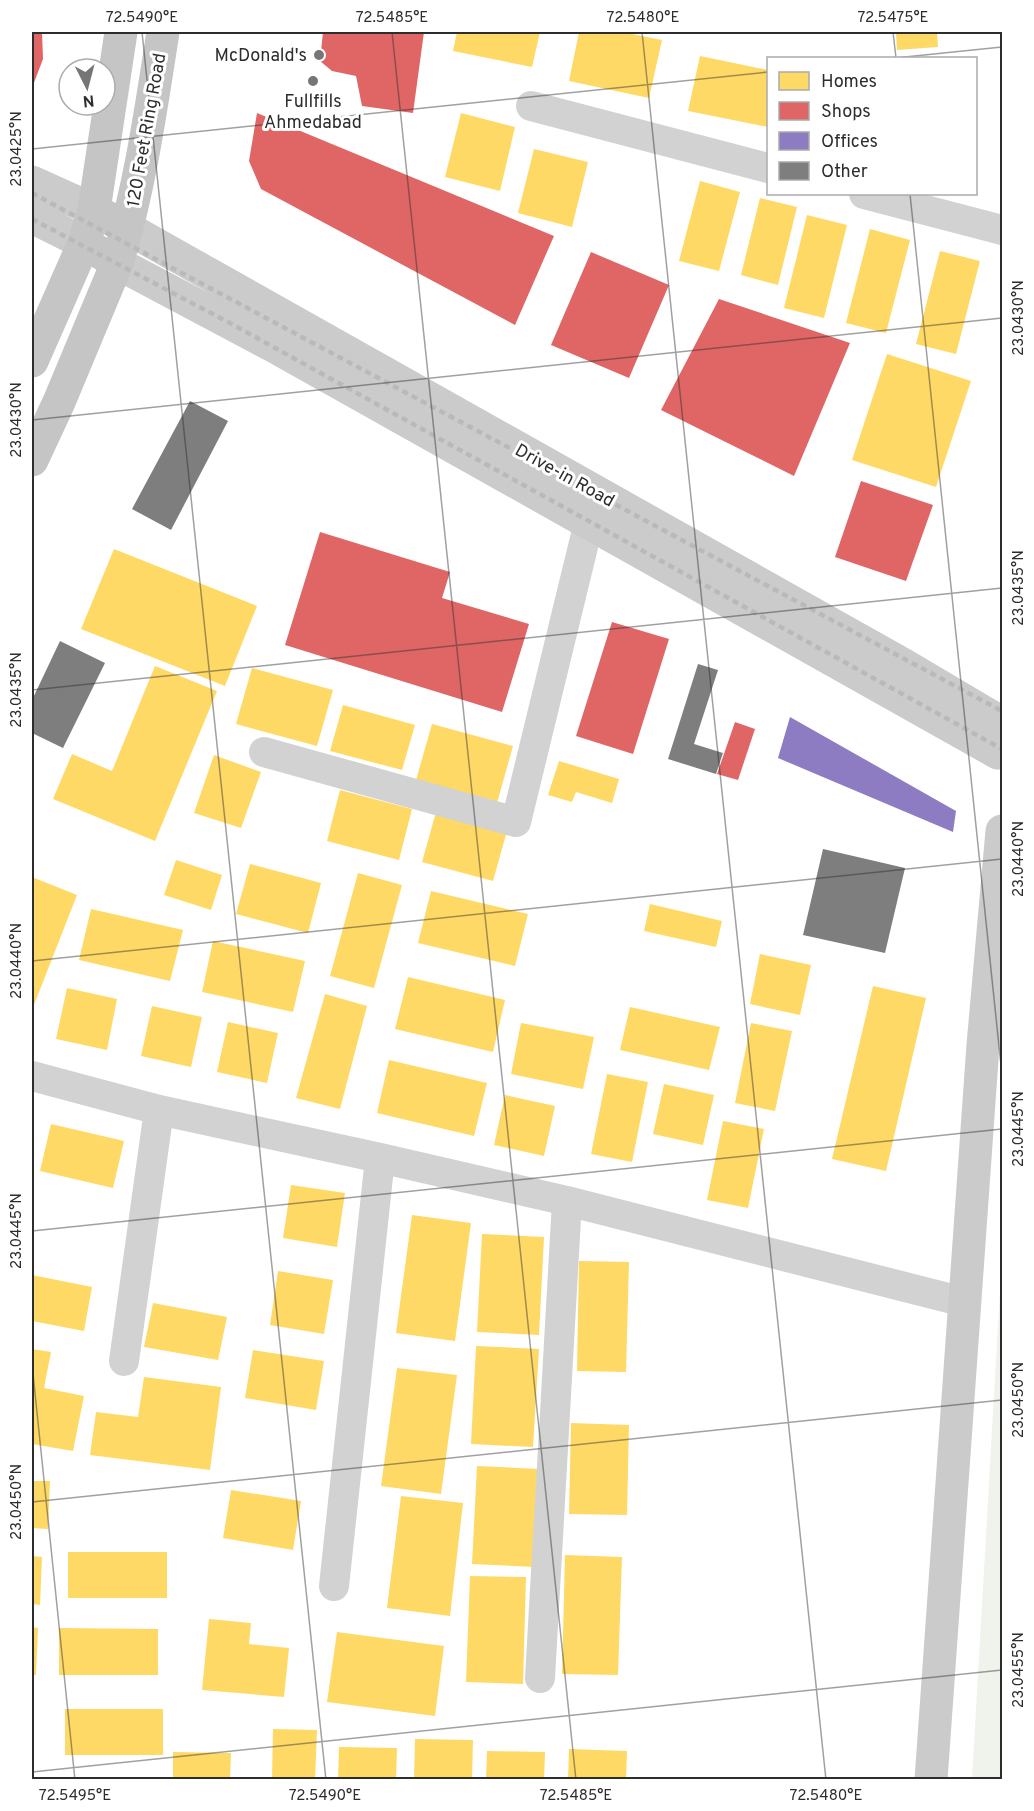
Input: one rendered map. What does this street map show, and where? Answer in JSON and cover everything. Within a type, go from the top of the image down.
[{"type":"main road","points":[[32,361],[84,243],[94,210],[121,32]]},
{"type":"main road","name":"120 Feet Ring Road","points":[[117,262],[128,228],[142,163],[163,32]]},
{"type":"main road","points":[[32,182],[128,228]]},
{"type":"main road","points":[[32,217],[290,355],[589,522],[1001,743]]},
{"type":"main road","name":"Drive-in Road","points":[[128,228],[904,665],[1001,743]]},
{"type":"main road","points":[[32,460],[59,402],[117,262]]},
{"type":"main road","points":[[931,1779],[983,1045],[1002,831]]},
{"type":"street","points":[[531,105],[767,168]]},
{"type":"street","points":[[868,195],[1002,230]]},
{"type":"street","points":[[264,752],[516,822],[589,522]]},
{"type":"street","points":[[32,1076],[159,1110],[567,1202],[964,1302]]},
{"type":"street","points":[[124,1361],[159,1110]]},
{"type":"street","points":[[334,1586],[380,1158]]},
{"type":"street","points":[[540,1678],[567,1202]]},
{"type":"shaded area","points":[[1002,1256],[1002,1779],[972,1779]]},
{"type":"building: Homes","points":[[457,32],[540,32],[532,67],[453,51]]},
{"type":"building: Homes","points":[[579,32],[622,32],[662,40],[649,98],[569,81]]},
{"type":"building: Homes","points":[[896,32],[937,32],[938,47],[897,50]]},
{"type":"building: Homes","points":[[700,56],[767,70],[767,127],[688,111]]},
{"type":"building: Homes","points":[[461,113],[515,127],[500,191],[445,177]]},
{"type":"building: Homes","points":[[534,149],[588,162],[572,227],[518,213]]},
{"type":"building: Homes","points":[[700,181],[740,192],[719,271],[679,261]]},
{"type":"building: Homes","points":[[760,198],[797,207],[778,285],[741,275]]},
{"type":"building: Homes","points":[[807,215],[847,225],[824,318],[784,308]]},
{"type":"building: Homes","points":[[870,229],[910,240],[886,333],[846,323]]},
{"type":"building: Homes","points":[[940,251],[980,261],[956,354],[916,344]]},
{"type":"building: Homes","points":[[887,354],[971,381],[936,487],[852,460]]},
{"type":"building: Homes","points":[[114,549],[257,606],[225,686],[81,629]]},
{"type":"building: Homes","points":[[155,666],[217,691],[155,841],[53,799],[72,754],[112,771]]},
{"type":"building: Homes","points":[[252,668],[333,690],[317,746],[236,724]]},
{"type":"building: Homes","points":[[343,705],[415,725],[402,770],[330,751]]},
{"type":"building: Homes","points":[[432,724],[513,746],[497,803],[416,780]]},
{"type":"building: Homes","points":[[214,755],[261,772],[241,828],[194,813]]},
{"type":"building: Homes","points":[[559,761],[619,779],[612,803],[576,792],[572,802],[548,795]]},
{"type":"building: Homes","points":[[340,790],[412,809],[399,860],[327,841]]},
{"type":"building: Homes","points":[[436,812],[507,831],[493,881],[422,862]]},
{"type":"building: Homes","points":[[176,860],[222,875],[211,910],[164,895]]},
{"type":"building: Homes","points":[[250,864],[321,883],[308,933],[236,914]]},
{"type":"building: Homes","points":[[358,873],[402,885],[374,988],[330,976]]},
{"type":"building: Homes","points":[[32,877],[77,895],[32,1010]]},
{"type":"building: Homes","points":[[431,891],[528,914],[515,966],[418,943]]},
{"type":"building: Homes","points":[[650,904],[722,921],[716,947],[644,931]]},
{"type":"building: Homes","points":[[91,909],[183,930],[170,981],[79,960]]},
{"type":"building: Homes","points":[[213,941],[305,961],[293,1012],[202,992]]},
{"type":"building: Homes","points":[[760,954],[811,965],[800,1015],[750,1004]]},
{"type":"building: Homes","points":[[408,977],[505,1000],[493,1052],[395,1029]]},
{"type":"building: Homes","points":[[873,986],[926,998],[886,1171],[832,1159]]},
{"type":"building: Homes","points":[[67,988],[117,999],[107,1050],[56,1039]]},
{"type":"building: Homes","points":[[325,994],[367,1006],[340,1109],[296,1098]]},
{"type":"building: Homes","points":[[152,1006],[202,1017],[191,1067],[141,1056]]},
{"type":"building: Homes","points":[[630,1007],[720,1027],[709,1070],[620,1050]]},
{"type":"building: Homes","points":[[228,1022],[278,1033],[267,1083],[217,1072]]},
{"type":"building: Homes","points":[[521,1023],[594,1037],[583,1089],[511,1074]]},
{"type":"building: Homes","points":[[751,1023],[792,1031],[775,1111],[735,1103]]},
{"type":"building: Homes","points":[[389,1060],[487,1083],[474,1136],[377,1113]]},
{"type":"building: Homes","points":[[607,1074],[648,1082],[632,1162],[591,1154]]},
{"type":"building: Homes","points":[[664,1084],[714,1095],[703,1145],[653,1134]]},
{"type":"building: Homes","points":[[505,1095],[555,1106],[544,1156],[494,1145]]},
{"type":"building: Homes","points":[[723,1121],[764,1129],[748,1208],[707,1200]]},
{"type":"building: Homes","points":[[51,1124],[124,1141],[113,1188],[40,1171]]},
{"type":"building: Homes","points":[[291,1185],[345,1193],[337,1247],[283,1238]]},
{"type":"building: Homes","points":[[412,1215],[471,1223],[455,1341],[396,1333]]},
{"type":"building: Homes","points":[[482,1234],[544,1237],[539,1335],[477,1332]]},
{"type":"building: Homes","points":[[579,1261],[629,1262],[626,1372],[577,1371]]},
{"type":"building: Homes","points":[[278,1271],[333,1280],[324,1334],[270,1325]]},
{"type":"building: Homes","points":[[32,1275],[92,1287],[84,1331],[32,1321]]},
{"type":"building: Homes","points":[[153,1303],[227,1317],[218,1360],[144,1347]]},
{"type":"building: Homes","points":[[476,1346],[539,1349],[533,1447],[471,1444]]},
{"type":"building: Homes","points":[[32,1349],[51,1352],[44,1388],[84,1396],[73,1451],[32,1444]]},
{"type":"building: Homes","points":[[253,1350],[324,1361],[316,1410],[245,1398]]},
{"type":"building: Homes","points":[[397,1368],[457,1375],[441,1494],[381,1486]]},
{"type":"building: Homes","points":[[144,1377],[221,1387],[210,1470],[90,1455],[96,1412],[138,1417]]},
{"type":"building: Homes","points":[[571,1423],[629,1425],[627,1515],[569,1514]]},
{"type":"building: Homes","points":[[477,1466],[540,1469],[535,1567],[472,1564]]},
{"type":"building: Homes","points":[[32,1481],[50,1481],[48,1529],[32,1528]]},
{"type":"building: Homes","points":[[231,1490],[301,1501],[293,1550],[223,1538]]},
{"type":"building: Homes","points":[[401,1496],[463,1503],[450,1616],[387,1608]]},
{"type":"building: Homes","points":[[68,1552],[167,1552],[167,1598],[68,1598]]},
{"type":"building: Homes","points":[[565,1555],[622,1557],[618,1675],[562,1674]]},
{"type":"building: Homes","points":[[32,1556],[42,1557],[40,1605],[32,1604]]},
{"type":"building: Homes","points":[[470,1576],[526,1577],[523,1684],[466,1682]]},
{"type":"building: Homes","points":[[209,1619],[251,1623],[249,1644],[289,1648],[284,1697],[202,1690]]},
{"type":"building: Homes","points":[[32,1627],[38,1628],[36,1675],[32,1675]]},
{"type":"building: Homes","points":[[59,1628],[158,1629],[158,1675],[59,1675]]},
{"type":"building: Homes","points":[[337,1632],[444,1646],[435,1716],[327,1702]]},
{"type":"building: Homes","points":[[65,1709],[163,1709],[163,1755],[65,1755]]},
{"type":"building: Homes","points":[[273,1729],[317,1730],[315,1780],[272,1780]]},
{"type":"building: Homes","points":[[415,1739],[473,1740],[472,1780],[414,1780]]},
{"type":"building: Homes","points":[[339,1747],[397,1748],[396,1780],[338,1780]]},
{"type":"building: Homes","points":[[569,1749],[627,1751],[626,1780],[568,1780]]},
{"type":"building: Homes","points":[[487,1751],[545,1752],[544,1780],[486,1780]]},
{"type":"building: Homes","points":[[173,1752],[231,1753],[230,1780],[173,1780]]},
{"type":"building: Shops","points":[[32,32],[42,32],[43,59],[32,88]]},
{"type":"building: Shops","points":[[323,32],[424,32],[413,113],[362,106],[356,76],[332,71],[320,61]]},
{"type":"building: Shops","points":[[257,113],[554,236],[515,325],[261,189],[249,161]]},
{"type":"building: Shops","points":[[591,252],[669,285],[629,378],[551,345]]},
{"type":"building: Shops","points":[[719,299],[850,343],[794,476],[661,410]]},
{"type":"building: Shops","points":[[861,481],[933,505],[906,581],[835,557]]},
{"type":"building: Shops","points":[[320,532],[450,572],[442,598],[529,624],[502,712],[285,645]]},
{"type":"building: Shops","points":[[612,622],[669,639],[633,754],[576,736]]},
{"type":"building: Shops","points":[[735,722],[755,729],[738,780],[717,774]]},
{"type":"building: Offices","points":[[790,717],[956,811],[953,832],[778,758]]},
{"type":"building: Other","points":[[190,401],[228,421],[171,530],[132,509]]},
{"type":"building: Other","points":[[60,641],[105,663],[63,748],[32,733],[32,700]]},
{"type":"building: Other","points":[[698,664],[718,670],[694,744],[723,753],[716,774],[668,759]]},
{"type":"building: Other","points":[[823,849],[905,868],[885,953],[803,935]]},
{"type":"railway","points":[[32,193],[1002,711]]},
{"type":"railway","points":[[32,219],[228,322],[1002,749]]},
{"type":"place","name":"McDonald's","points":[[319,55]]},
{"type":"place","name":"Fullfills Ahmedabad","points":[[313,81]]}]
